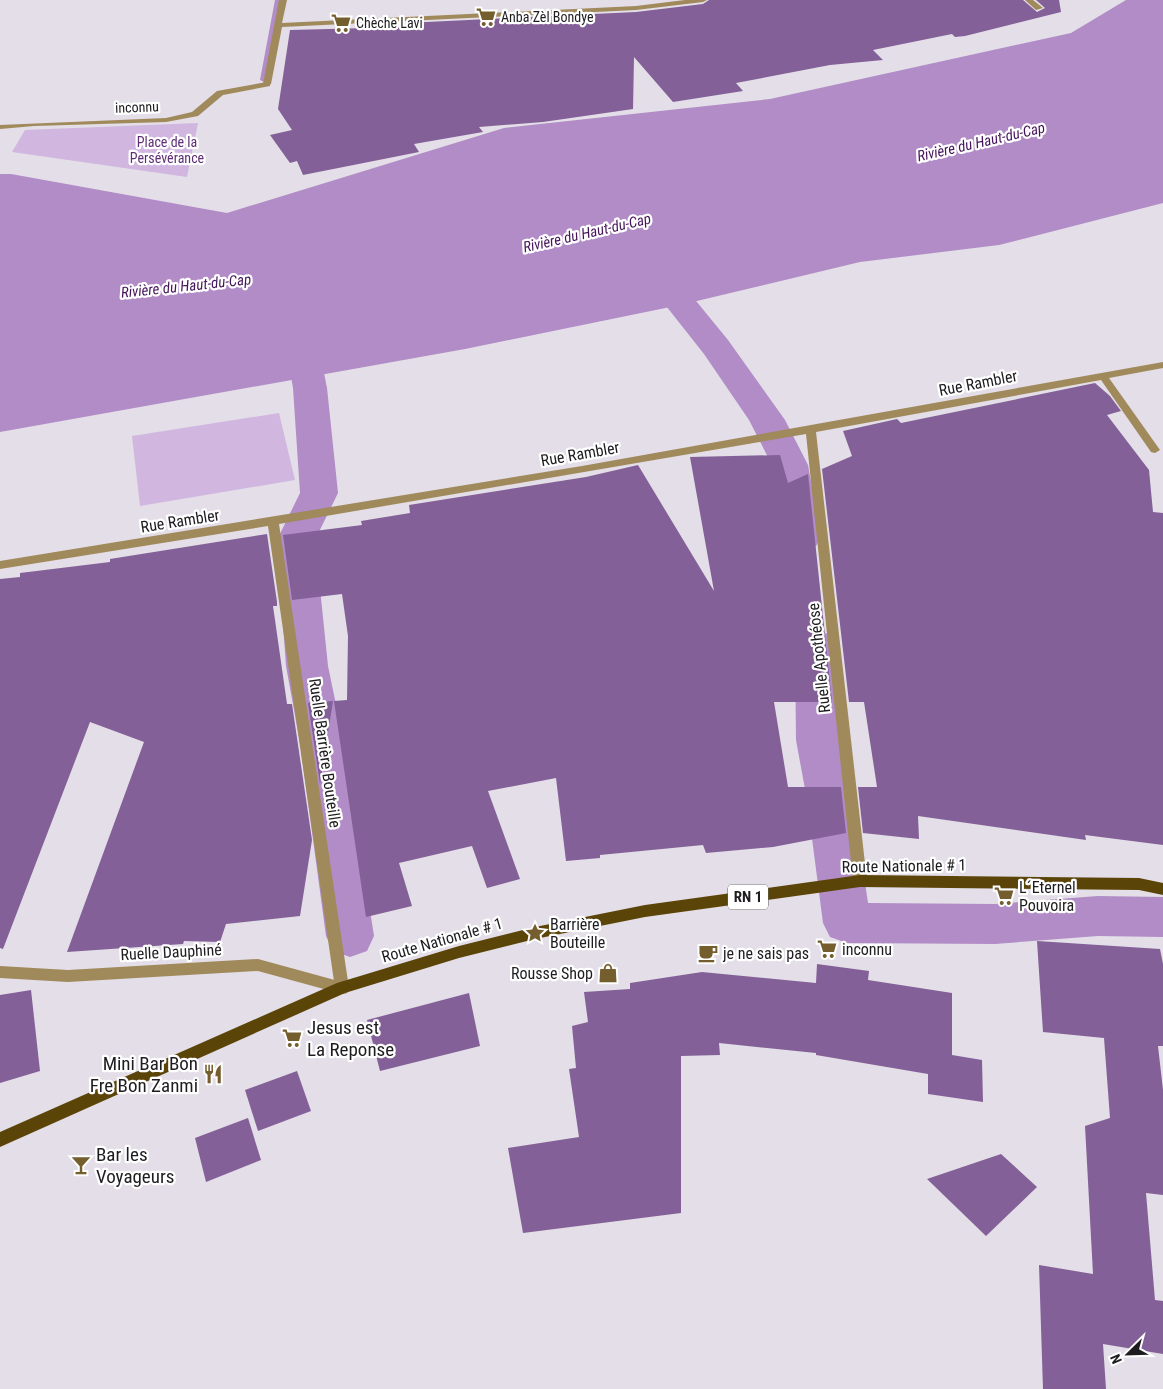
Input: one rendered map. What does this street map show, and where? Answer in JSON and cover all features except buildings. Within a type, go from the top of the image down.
[{"type":"main road","name":"Route Nationale # 1","points":[[0,1140],[342,988],[459,952],[535,933],[645,911],[860,881],[1138,884],[1163,889]]},
{"type":"street","points":[[283,0],[278,24],[636,8],[703,0]]},
{"type":"street","points":[[1029,0],[1039,8]]},
{"type":"street","name":"inconnu","points":[[0,127],[34,124],[166,120],[194,114],[220,93],[267,84],[278,24]]},
{"type":"street","name":"Rue Rambler","points":[[0,565],[273,523],[811,431],[1163,365]]},
{"type":"street","points":[[1103,376],[1155,450]]},
{"type":"street","name":"Ruelle Apothéose","points":[[811,431],[860,881]]},
{"type":"street","name":"Ruelle Barrière Bouteille","points":[[273,523],[342,988]]},
{"type":"street","name":"Ruelle Dauphiné","points":[[0,972],[68,976],[258,965],[342,988]]},
{"type":"green space","name":"Place de la Persévérance","points":[[198,123],[187,177],[12,152],[25,130]]},
{"type":"green space","points":[[279,413],[295,480],[140,506],[132,436]]},
{"type":"water","name":"Rivière du Haut-du-Cap","points":[[1126,0],[1163,0],[1163,203],[999,245],[860,262],[680,305],[465,349],[0,432],[0,174],[11,174],[227,213],[504,128],[770,99],[1071,33]]},
{"type":"waterway","points":[[264,80],[279,0]]},
{"type":"waterway","points":[[645,259],[716,347],[767,420],[790,465],[802,537]]},
{"type":"waterway","points":[[297,318],[310,388],[319,493],[296,540],[307,666],[322,743],[350,936]]},
{"type":"waterway","points":[[816,645],[818,740],[830,800],[847,923],[995,924],[1098,916],[1163,917]]},
{"type":"place","name":"Anba Zèl Bondye","points":[[486,17]]},
{"type":"place","name":"Chèche Lavi","points":[[341,23]]},
{"type":"place","name":"L´Eternel Pouvoira","points":[[1004,896]]},
{"type":"place","name":"Barrière Bouteille","points":[[535,933]]},
{"type":"place","name":"inconnu","points":[[827,949]]},
{"type":"place","name":"je ne sais pas","points":[[708,953]]},
{"type":"place","name":"Rousse Shop","points":[[608,973]]},
{"type":"place","name":"Jesus est La Reponse","points":[[292,1038]]},
{"type":"place","name":"Mini Bar Bon Fre Bon Zanmi","points":[[213,1074]]},
{"type":"place","name":"Bar les Voyageurs","points":[[81,1165]]}]
